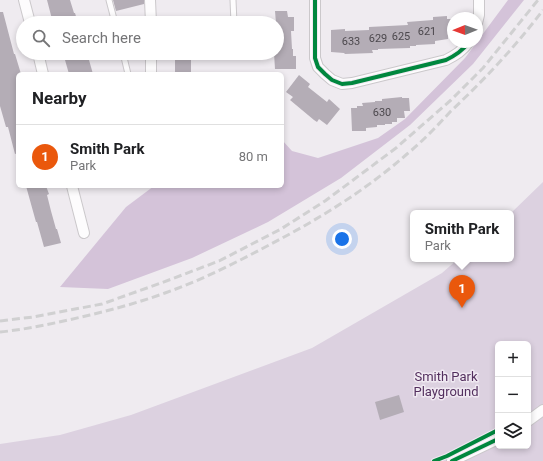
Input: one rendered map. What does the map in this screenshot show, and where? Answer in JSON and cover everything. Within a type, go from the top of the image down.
[{"type":"street","points":[[24,0],[28,16]]},
{"type":"street","points":[[150,0],[151,16]]},
{"type":"street","points":[[315,0],[315,58],[318,67],[325,74],[332,80],[342,84],[352,83],[446,60],[465,48]]},
{"type":"street","points":[[479,0],[479,12]]},
{"type":"street","points":[[40,60],[43,72]]},
{"type":"street","points":[[151,60],[151,72]]},
{"type":"street","points":[[73,188],[84,232]]},
{"type":"street","points":[[531,419],[543,410]]},
{"type":"street","points":[[452,461],[495,440]]},
{"type":"lane","points":[[109,0],[113,16]]},
{"type":"lane","points":[[233,0],[234,16]]},
{"type":"lane","points":[[125,60],[128,72]]},
{"type":"green space","name":"Smith Park Playground","points":[[543,182],[543,461],[0,461],[0,444],[60,435],[131,415],[312,348],[442,273],[455,262],[514,262],[514,210]]},
{"type":"shaded area","points":[[508,0],[524,0],[473,64],[410,125],[341,178],[268,222],[192,258],[108,289],[60,287],[126,207],[151,188],[284,188],[284,142],[292,151],[318,158],[378,138],[405,119],[465,58],[472,48],[483,48],[483,34]]},
{"type":"building","points":[[47,0],[70,0],[76,16],[51,16]]},
{"type":"building","points":[[113,0],[144,0],[144,4],[116,11]]},
{"type":"building","points":[[275,11],[287,11],[288,17],[294,17],[294,31],[291,31],[293,56],[296,56],[296,69],[275,69],[274,60],[284,60],[284,16],[275,16]]},
{"type":"building","points":[[0,12],[3,12],[20,72],[16,72],[15,154],[8,127],[6,127],[0,106]]},
{"type":"building","points":[[447,16],[447,39],[435,41],[435,44],[410,46],[410,48],[372,50],[373,53],[345,54],[331,52],[331,30],[369,30],[369,27],[408,25],[407,22],[433,20],[433,17]]},
{"type":"building","points":[[65,60],[89,60],[92,72],[68,72]]},
{"type":"building","points":[[175,60],[191,60],[191,72],[175,72]]},
{"type":"building","points":[[299,75],[310,84],[308,87],[327,102],[329,99],[340,109],[327,125],[319,119],[317,122],[314,120],[290,100],[293,97],[286,92]]},
{"type":"building","points":[[402,97],[409,98],[410,111],[404,111],[405,118],[397,118],[397,122],[392,122],[392,124],[377,125],[377,127],[366,128],[366,131],[352,131],[351,108],[363,106],[362,103]]},
{"type":"building","points":[[27,188],[47,188],[51,211],[61,243],[44,247]]},
{"type":"building","points":[[399,395],[404,412],[380,420],[375,402]]},
{"type":"railway","points":[[0,321],[33,317],[102,304],[219,261],[281,229],[325,201],[396,148],[451,100],[483,68],[538,0]]},
{"type":"railway","points":[[0,332],[56,323],[90,315],[165,293],[206,277],[324,214],[359,192],[419,144],[476,87],[522,37],[543,10]]},
{"type":"cycle path","points":[[315,0],[315,58],[318,67],[325,74],[332,80],[342,84],[352,83],[446,60],[464,48]]},
{"type":"cycle path","points":[[434,461],[495,432]]},
{"type":"cycle path","points":[[452,461],[495,440]]},
{"type":"place","name":"Smith Park","points":[[462,308]]}]
